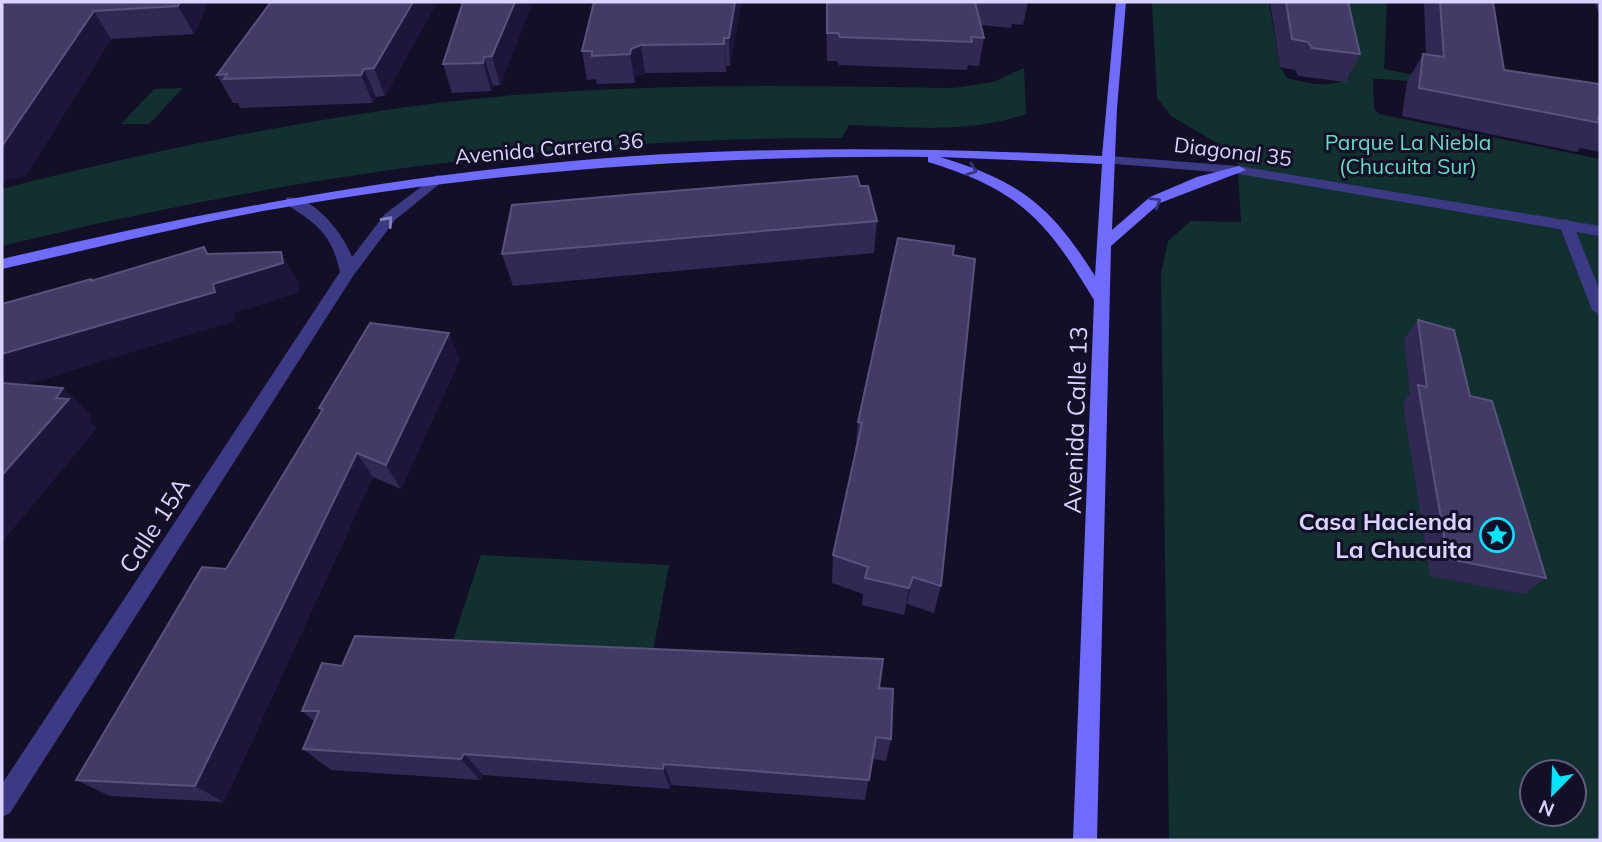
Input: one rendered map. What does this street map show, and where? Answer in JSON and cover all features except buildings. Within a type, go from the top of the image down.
[{"type":"main road","name":"Avenida Calle 13","points":[[1085,840],[1104,246],[1121,2]]},
{"type":"main road","name":"Avenida Carrera 36","points":[[2,264],[123,234],[291,201],[520,168],[796,152],[906,152],[1109,160]]},
{"type":"main road","points":[[906,152],[966,168],[998,180],[1025,196],[1046,215],[1065,240],[1104,302]]},
{"type":"main road","points":[[1104,246],[1155,200],[1202,180],[1239,170]]},
{"type":"street","name":"Diagonal 35","points":[[1109,160],[1239,170],[1566,224],[1600,232]]},
{"type":"street","name":"Calle 15A","points":[[2,806],[348,272],[390,217],[438,179]]},
{"type":"street","points":[[291,201],[330,226],[341,241],[348,272]]},
{"type":"street","points":[[1566,224],[1600,310]]},
{"type":"green space","name":"Parque La Niebla (Chucuita Sur)","points":[[1152,2],[1269,2],[1280,67],[1287,78],[1328,84],[1350,76],[1352,66],[1333,2],[1387,2],[1384,69],[1485,88],[1373,79],[1374,109],[1379,114],[1600,159],[1600,840],[1169,840],[1161,274],[1168,241],[1191,221],[1241,222],[1237,155],[1171,116],[1157,98]]},
{"type":"green space","points":[[1024,68],[1026,114],[982,124],[938,128],[849,125],[842,138],[630,145],[419,166],[209,200],[2,246],[2,189],[164,151],[327,119],[437,103],[566,91],[695,86],[954,88],[993,82]]},
{"type":"green space","points":[[183,88],[149,124],[121,124],[154,89]]},
{"type":"green space","points":[[481,555],[669,565],[649,673],[445,664]]},
{"type":"place","name":"Casa Hacienda La Chucuita","points":[[1497,535]]}]
